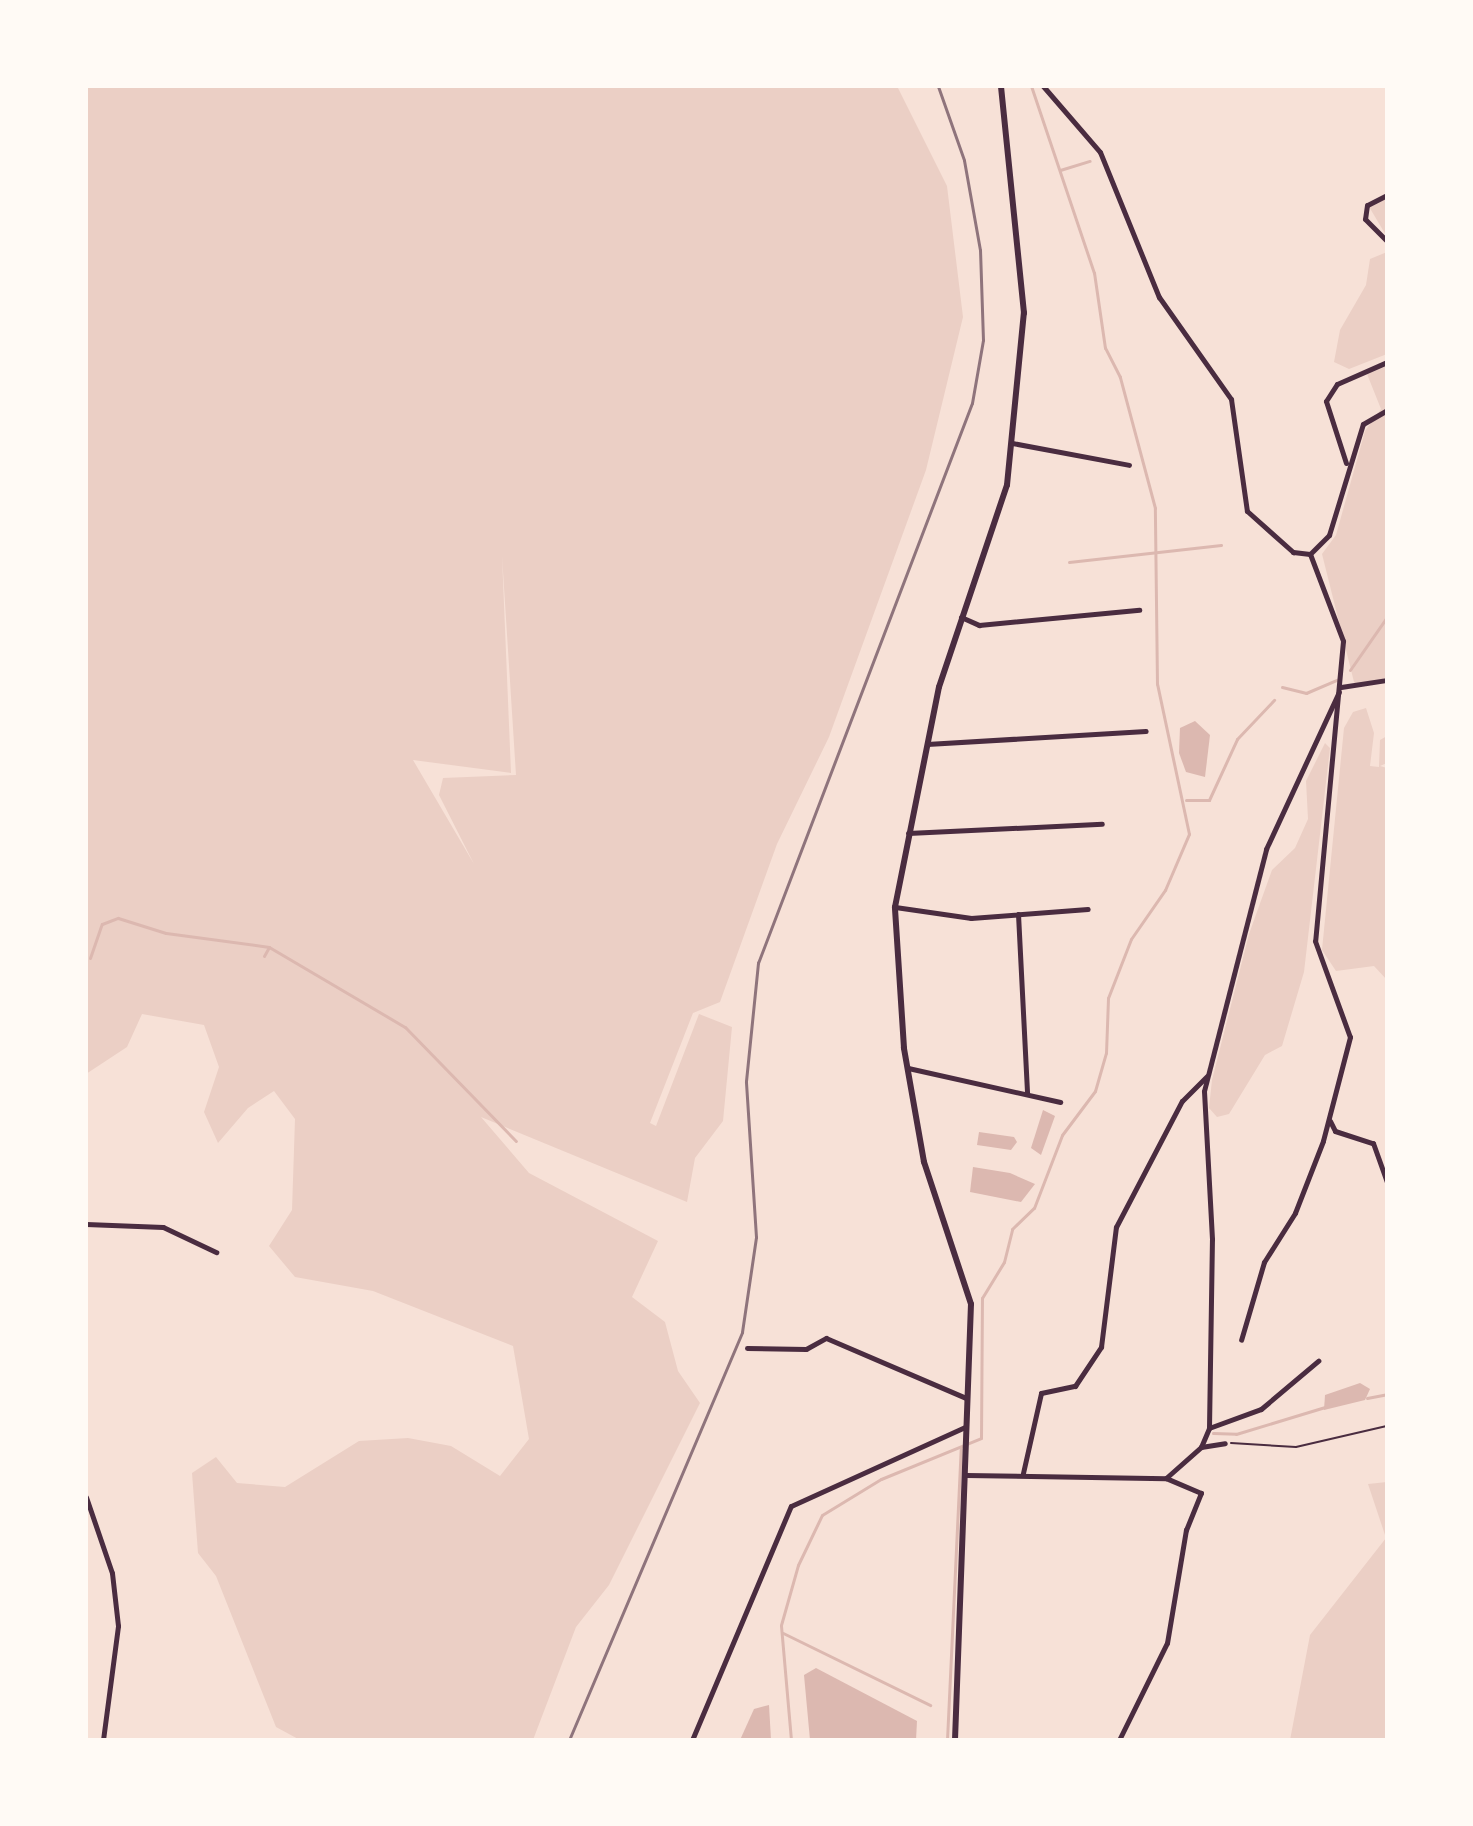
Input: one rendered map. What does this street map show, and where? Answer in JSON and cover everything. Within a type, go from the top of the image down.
[{"type":"street","points":[[955,1740],[971,1304],[927,1177],[908,1068],[895,907],[926,744],[960,617],[995,536],[1012,443],[1024,313],[1001,86]]},
{"type":"street","points":[[1043,86],[1100,152],[1159,297],[1231,399],[1247,511],[1293,552],[1310,554]]},
{"type":"street","points":[[1387,195],[1367,205],[1365,219],[1387,241]]},
{"type":"street","points":[[1347,464],[1326,401],[1337,384],[1387,362]]},
{"type":"street","points":[[1310,554],[1329,535],[1347,464],[1363,424],[1387,410]]},
{"type":"street","points":[[1012,443],[1129,465]]},
{"type":"street","points":[[1241,1340],[1264,1262],[1295,1213],[1330,1120],[1350,1037],[1315,941],[1343,641],[1310,554]]},
{"type":"street","points":[[960,617],[979,625],[1139,610]]},
{"type":"street","points":[[1341,687],[1387,680]]},
{"type":"street","points":[[1166,1478],[1201,1447],[1209,1428],[1207,1076],[1266,849],[1341,687]]},
{"type":"street","points":[[926,744],[1146,731]]},
{"type":"street","points":[[908,833],[1102,824]]},
{"type":"street","points":[[895,907],[971,918],[1088,909]]},
{"type":"street","points":[[1018,914],[1027,1093]]},
{"type":"street","points":[[908,1068],[1060,1102]]},
{"type":"street","points":[[1023,1473],[1041,1393],[1075,1386],[1101,1347],[1116,1227],[1182,1101],[1207,1076]]},
{"type":"street","points":[[1330,1120],[1335,1131],[1373,1143],[1387,1182]]},
{"type":"street","points":[[86,1224],[163,1227],[216,1252]]},
{"type":"street","points":[[747,1348],[806,1349],[826,1338],[966,1398]]},
{"type":"street","points":[[1209,1428],[1261,1409],[1318,1361]]},
{"type":"street","points":[[692,1740],[791,1506],[965,1427]]},
{"type":"street","points":[[1201,1447],[1225,1443]]},
{"type":"street","points":[[966,1475],[1023,1473],[1166,1478],[1201,1493],[1186,1530],[1167,1643],[1119,1740]]},
{"type":"street","points":[[86,1497],[112,1573],[118,1626],[103,1740]]},
{"type":"path","points":[[1225,1443],[1296,1447],[1387,1426]]},
{"type":"shaded area","points":[[86,86],[897,86],[947,186],[963,317],[926,470],[829,737],[777,844],[720,1002],[693,1013],[650,1123],[656,1126],[699,1014],[732,1027],[723,1121],[695,1158],[687,1202],[481,1117],[529,1173],[658,1241],[632,1297],[665,1322],[678,1371],[700,1403],[609,1585],[576,1627],[533,1740],[300,1740],[276,1727],[216,1576],[198,1553],[192,1473],[216,1457],[237,1483],[285,1487],[359,1441],[408,1438],[451,1446],[500,1476],[529,1439],[513,1346],[373,1291],[295,1277],[269,1246],[292,1210],[295,1119],[274,1091],[248,1108],[218,1143],[204,1112],[219,1067],[204,1025],[142,1014],[127,1047],[86,1074]],"holes":[[[502,556],[516,775],[443,778],[439,795],[474,864],[413,760],[511,773]]]},
{"type":"shaded area","points":[[1387,197],[1387,237],[1368,205]]},
{"type":"shaded area","points":[[1387,252],[1387,354],[1349,369],[1334,362],[1340,330],[1366,285],[1370,259]]},
{"type":"shaded area","points":[[1387,366],[1387,678],[1355,686],[1322,554],[1336,535],[1365,431],[1381,409],[1367,374]]},
{"type":"shaded area","points":[[1366,708],[1374,733],[1370,766],[1379,767],[1380,740],[1387,736],[1387,763],[1380,766],[1387,768],[1387,980],[1374,966],[1336,971],[1322,950],[1344,728],[1353,712]]},
{"type":"shaded area","points":[[1195,721],[1210,735],[1205,777],[1186,772],[1179,753],[1180,728]]},
{"type":"shaded area","points":[[1325,743],[1330,748],[1304,972],[1282,1046],[1265,1055],[1229,1114],[1217,1117],[1209,1108],[1212,1080],[1249,934],[1272,870],[1295,848],[1308,819],[1306,781]]},
{"type":"shaded area","points":[[1043,1110],[1055,1116],[1041,1155],[1031,1148]]},
{"type":"shaded area","points":[[979,1132],[1014,1137],[1017,1142],[1011,1150],[977,1145]]},
{"type":"shaded area","points":[[973,1167],[1010,1173],[1035,1184],[1021,1202],[970,1192]]},
{"type":"shaded area","points":[[1360,1383],[1370,1389],[1365,1400],[1324,1410],[1325,1395]]},
{"type":"shaded area","points":[[1387,1482],[1387,1740],[1290,1740],[1310,1635],[1386,1538],[1368,1484]]},
{"type":"shaded area","points":[[816,1668],[917,1721],[916,1740],[810,1740],[804,1675]]},
{"type":"shaded area","points":[[769,1705],[771,1740],[740,1740],[754,1709]]},
{"type":"waterway","points":[[791,1740],[781,1625],[798,1565],[822,1515],[881,1479],[981,1438],[982,1298],[1004,1262],[1012,1229],[1034,1208],[1062,1135],[1095,1091],[1106,1053],[1108,998],[1131,939],[1165,890],[1189,834],[1157,684],[1155,508],[1120,377],[1105,348],[1094,273],[1031,86]]},
{"type":"waterway","points":[[1060,170],[1090,161]]},
{"type":"waterway","points":[[1069,562],[1221,545]]},
{"type":"waterway","points":[[1350,670],[1387,617]]},
{"type":"waterway","points":[[1282,687],[1306,693],[1337,680]]},
{"type":"waterway","points":[[1186,800],[1209,800],[1237,739],[1274,700]]},
{"type":"waterway","points":[[90,958],[102,924],[118,918],[166,933],[269,947],[405,1027],[516,1141]]},
{"type":"waterway","points":[[264,956],[269,947]]},
{"type":"waterway","points":[[1367,1398],[1387,1394]]},
{"type":"waterway","points":[[1213,1433],[1236,1434],[1325,1407]]},
{"type":"waterway","points":[[947,1740],[961,1448]]},
{"type":"waterway","points":[[783,1633],[930,1705]]},
{"type":"railway","points":[[569,1740],[742,1332],[756,1237],[746,1081],[758,963],[972,403],[983,340],[980,250],[964,160],[938,86]]}]
